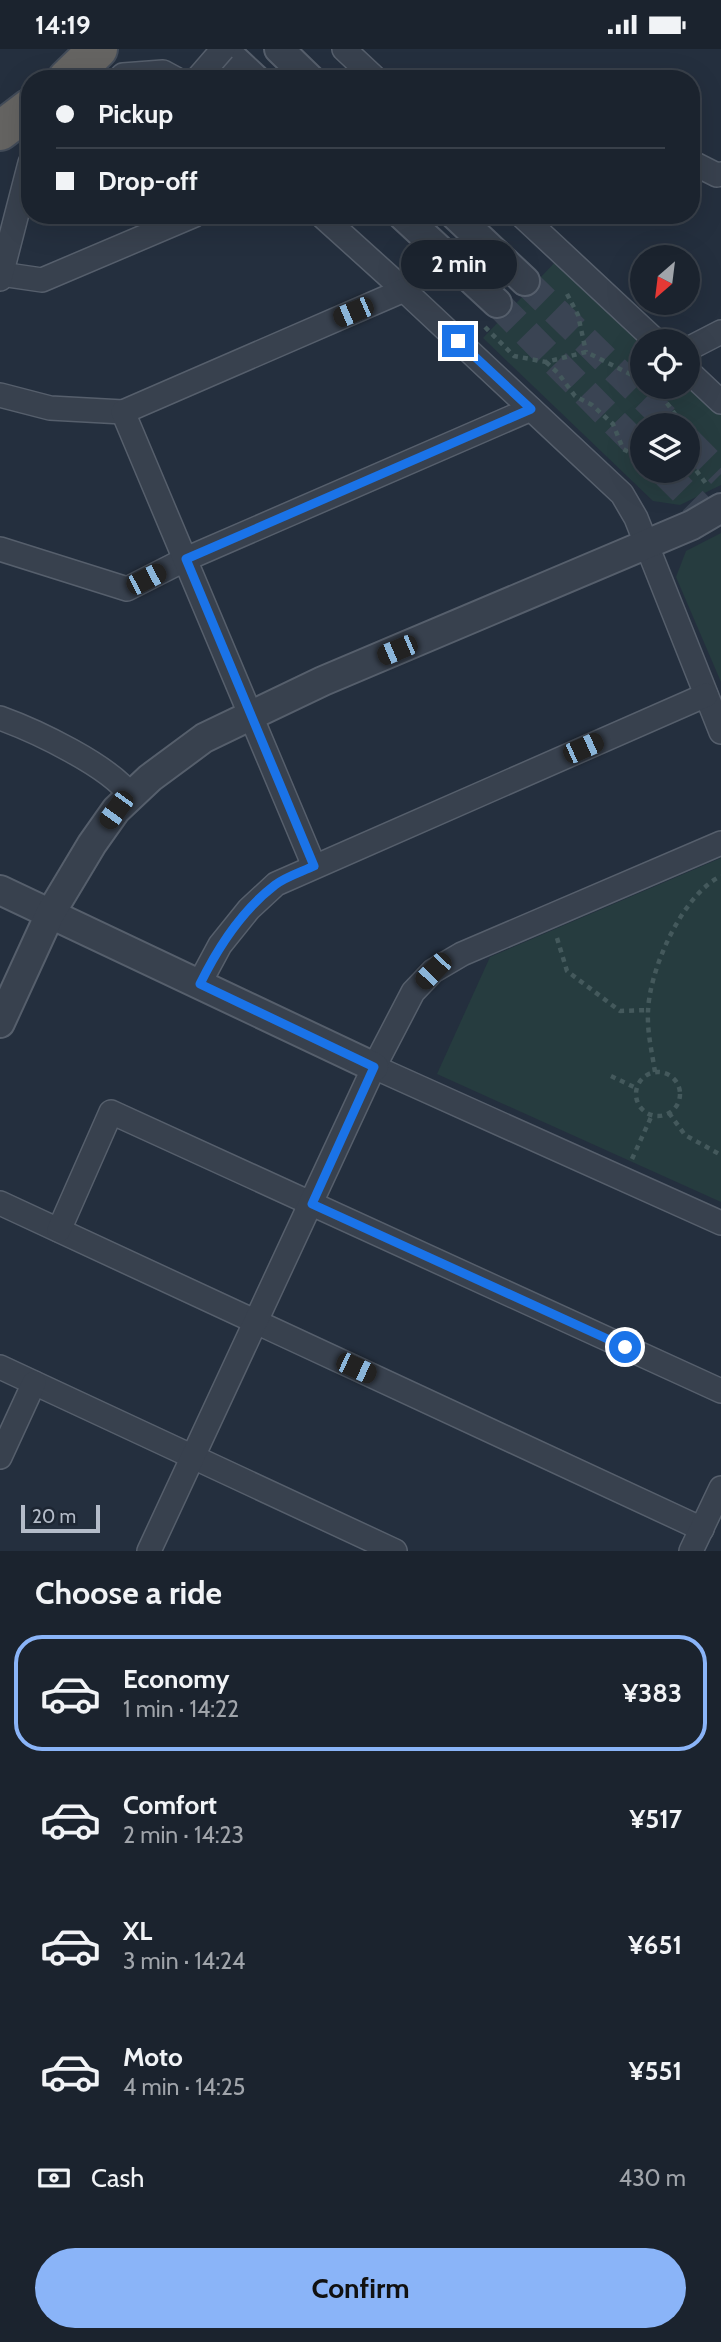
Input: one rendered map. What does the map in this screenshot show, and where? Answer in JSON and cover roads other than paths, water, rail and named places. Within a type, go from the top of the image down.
[{"type":"highway","points":[[76,70],[98,49]]},
{"type":"highway","points":[[0,131],[21,115]]},
{"type":"street","points":[[205,70],[223,49],[245,70]]},
{"type":"street","points":[[279,49],[301,70]]},
{"type":"street","points":[[344,49],[366,70]]},
{"type":"street","points":[[700,166],[717,175],[721,174]]},
{"type":"street","points":[[21,198],[1,276],[42,280],[174,224]]},
{"type":"street","points":[[331,224],[622,494],[636,518],[721,732]]},
{"type":"street","points":[[410,224],[488,312]]},
{"type":"street","points":[[465,224],[525,281]]},
{"type":"street","points":[[531,224],[643,329]]},
{"type":"street","points":[[0,395],[50,408],[123,412],[404,290]]},
{"type":"street","points":[[700,343],[721,332]]},
{"type":"street","points":[[700,382],[721,402]]},
{"type":"street","points":[[0,549],[127,589],[186,559],[531,409]]},
{"type":"street","points":[[123,412],[314,866]]},
{"type":"street","points":[[0,1023],[50,914],[116,810],[150,778],[204,738],[323,681],[692,525],[718,501]]},
{"type":"street","points":[[200,984],[220,945],[249,909],[276,884],[706,695]]},
{"type":"street","points":[[0,717],[85,759],[123,786],[131,796]]},
{"type":"street","points":[[149,1551],[374,1067],[413,992],[433,971],[462,954],[721,843]]},
{"type":"street","points":[[0,890],[374,1067],[721,1223]]},
{"type":"street","points":[[59,1230],[111,1112],[721,1391]]},
{"type":"street","points":[[0,1203],[702,1528]]},
{"type":"street","points":[[0,1367],[395,1551]]},
{"type":"street","points":[[0,1457],[34,1383]]},
{"type":"street","points":[[691,1551],[721,1488]]},
{"type":"tunnel","points":[[525,281],[660,413]]},
{"type":"tunnel","points":[[497,303],[630,438]]},
{"type":"tunnel","points":[[700,453],[721,474]]},
{"type":"tunnel","points":[[675,483],[721,529]]}]
